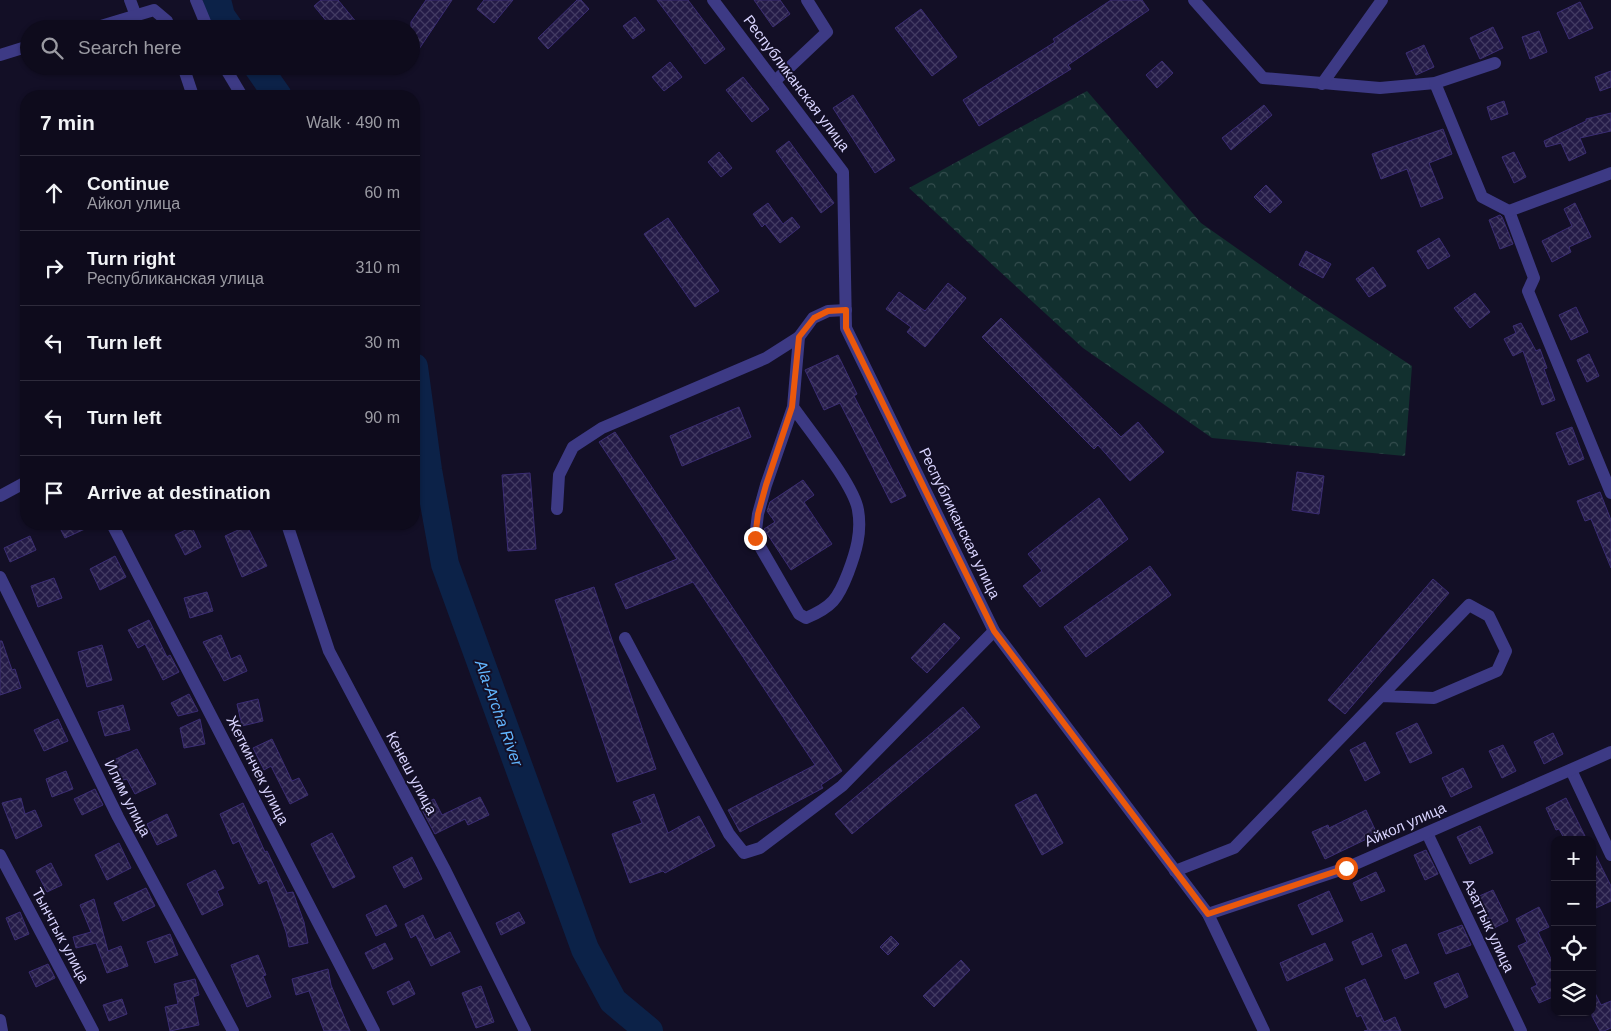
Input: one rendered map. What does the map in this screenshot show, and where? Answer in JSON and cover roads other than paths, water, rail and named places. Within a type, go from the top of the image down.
[{"type":"street","points":[[130,0],[136,16]]},
{"type":"street","points":[[196,0],[204,20]]},
{"type":"street","name":"Республиканская улица","points":[[713,0],[843,172],[846,328],[994,631],[1208,914],[1264,1031]]},
{"type":"street","points":[[775,81],[827,32],[807,0]]},
{"type":"street","points":[[1194,0],[1263,78],[1380,88],[1435,83],[1495,63]]},
{"type":"street","points":[[1322,84],[1382,0]]},
{"type":"street","points":[[122,20],[154,10],[165,20]]},
{"type":"street","points":[[0,55],[20,49]]},
{"type":"street","points":[[186,75],[192,90]]},
{"type":"street","points":[[229,75],[238,90]]},
{"type":"street","points":[[1435,83],[1482,197],[1510,211],[1534,278],[1528,291],[1611,493]]},
{"type":"street","points":[[1510,211],[1611,173]]},
{"type":"street","points":[[557,509],[559,475],[573,447],[602,428],[766,358],[799,337],[814,318],[828,311],[846,310]]},
{"type":"street","points":[[792,407],[850,489],[858,509],[858,546],[839,597],[822,611],[806,618],[799,614],[755,538],[758,514],[766,485],[792,407],[799,337]]},
{"type":"street","points":[[0,496],[20,485]]},
{"type":"street","name":"Жеткинчек улица","points":[[115,530],[374,1031]]},
{"type":"street","name":"Кенеш улица","points":[[289,530],[329,651],[444,868],[525,1031]]},
{"type":"street","name":"Илим улица","points":[[0,577],[118,817],[233,1031]]},
{"type":"street","points":[[1175,871],[1234,848],[1469,605],[1489,616],[1506,652],[1497,671],[1434,698],[1381,696]]},
{"type":"street","points":[[625,638],[728,834],[744,853],[760,848],[842,786],[994,631]]},
{"type":"street","name":"Айкол улица","points":[[1208,914],[1346,868],[1611,752]]},
{"type":"street","points":[[1571,770],[1611,854]]},
{"type":"street","name":"Азаттык улица","points":[[1427,832],[1521,1031]]},
{"type":"street","name":"Тынчтык улица","points":[[0,855],[93,1031]]},
{"type":"street","points":[[0,1020],[2,1031]]},
{"type":"waterway","name":"Ala-Archa River","points":[[217,0],[224,20]]},
{"type":"waterway","name":"Ala-Archa River","points":[[263,75],[274,90]]},
{"type":"waterway","name":"Ala-Archa River","points":[[420,411],[428,470],[445,564],[585,949],[613,1001],[649,1031]]}]
